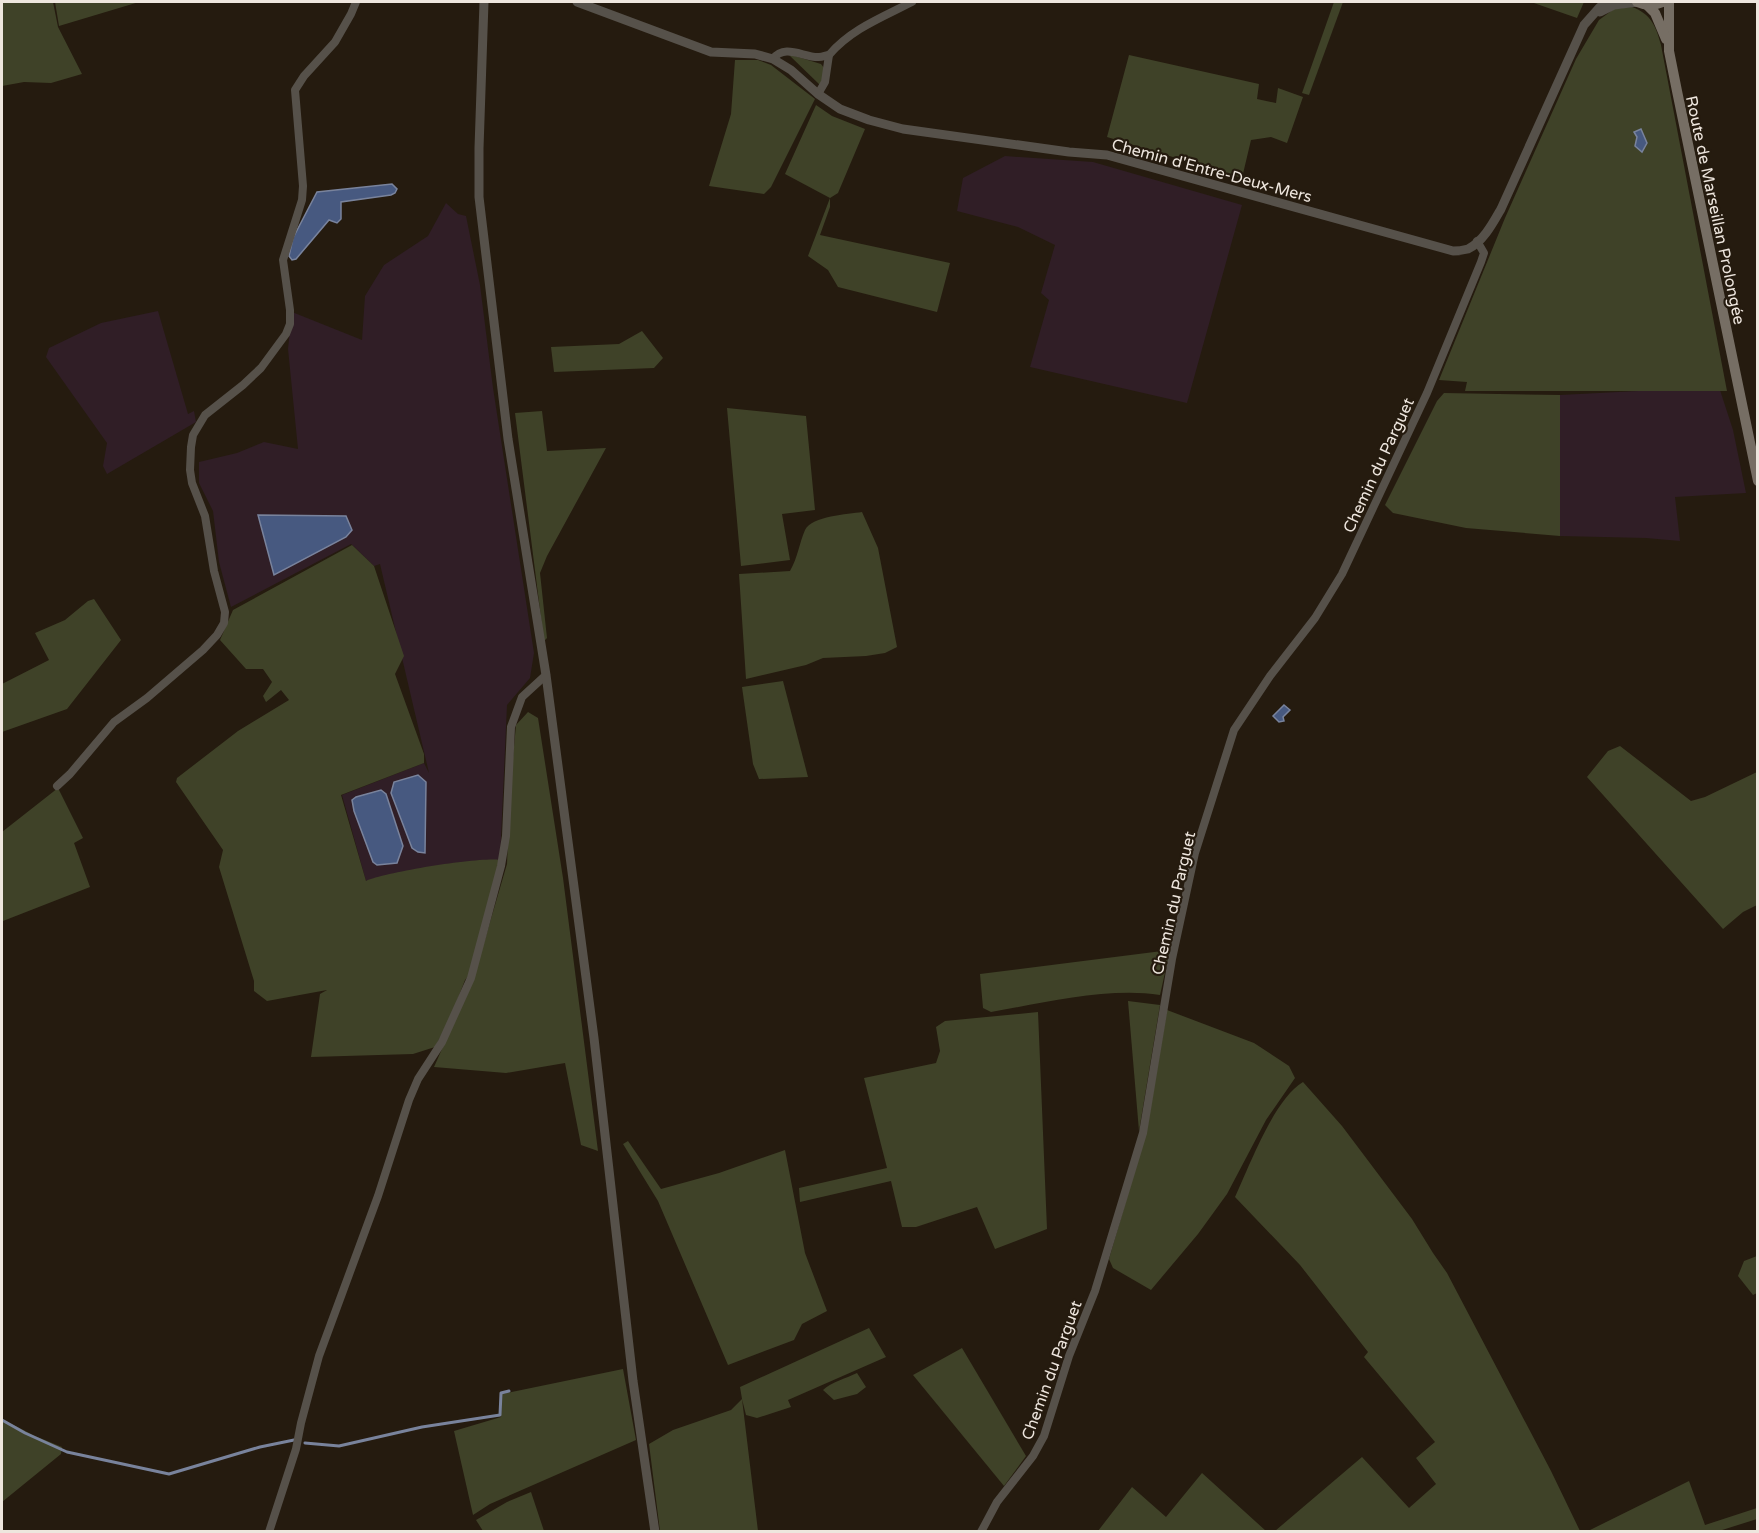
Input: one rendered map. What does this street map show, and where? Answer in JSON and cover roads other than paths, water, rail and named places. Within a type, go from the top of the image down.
[{"type":"main road","points":[[1641,3],[1654,5],[1662,2]]},
{"type":"main road","name":"Route de Marseillan Prolongée","points":[[1668,2],[1669,51]]},
{"type":"main road","name":"Route de Marseillan Prolongée","points":[[1641,3],[1655,13],[1669,51],[1758,482]]},
{"type":"street","points":[[57,786],[114,722],[147,698],[203,650],[217,635],[224,622],[225,612],[214,571],[205,516],[191,477],[190,458],[193,435],[205,416],[243,386],[261,368],[280,344],[290,324],[290,304],[283,260],[302,200],[303,186],[295,90],[304,76],[334,42],[356,2]]},
{"type":"street","name":"Chemin d'Entre-Deux-Mers","points":[[577,2],[711,52],[755,54],[773,58],[791,70],[818,94],[840,108],[869,120],[903,129],[1069,152],[1107,155],[1453,252],[1468,249],[1477,241]]},
{"type":"street","points":[[773,58],[784,51],[820,57],[829,55],[854,31],[912,2]]},
{"type":"street","points":[[1477,241],[1488,230],[1501,209],[1584,25],[1606,2]]},
{"type":"street","points":[[1584,25],[1600,12],[1614,5],[1641,3]]},
{"type":"street","points":[[485,4],[479,197],[508,439],[546,675],[592,1026],[633,1381],[655,1532]]},
{"type":"street","points":[[818,94],[825,82],[829,55]]},
{"type":"street","name":"Chemin du Parguet","points":[[981,1532],[997,1502],[1033,1456],[1044,1436],[1066,1365],[1095,1291],[1143,1133],[1172,959],[1195,853],[1234,730],[1270,676],[1315,618],[1342,574],[1427,393],[1472,284],[1484,253],[1477,241]]},
{"type":"street","points":[[269,1532],[296,1449],[319,1356],[378,1196],[409,1100],[418,1079],[442,1042],[471,978],[501,866],[506,836],[511,727],[522,697],[546,675]]},
{"type":"water","points":[[1641,129],[1647,143],[1642,152],[1635,146],[1637,137],[1634,132]]},
{"type":"water","points":[[392,184],[397,189],[391,195],[341,202],[341,219],[337,223],[329,220],[296,259],[292,260],[289,256],[293,238],[317,192]]},
{"type":"water","points":[[258,515],[346,516],[352,530],[346,537],[274,575]]},
{"type":"water","points":[[1284,705],[1290,710],[1283,717],[1284,721],[1279,722],[1273,716]]},
{"type":"water","points":[[418,775],[426,782],[425,853],[412,848],[391,793],[394,782]]},
{"type":"water","points":[[381,790],[386,794],[403,846],[397,863],[377,865],[373,862],[352,800]]},
{"type":"waterway","points":[[305,1443],[339,1446],[422,1427],[500,1415],[501,1393],[509,1391]]},
{"type":"waterway","points":[[2,1420],[67,1452],[169,1474],[260,1447],[294,1440]]}]
